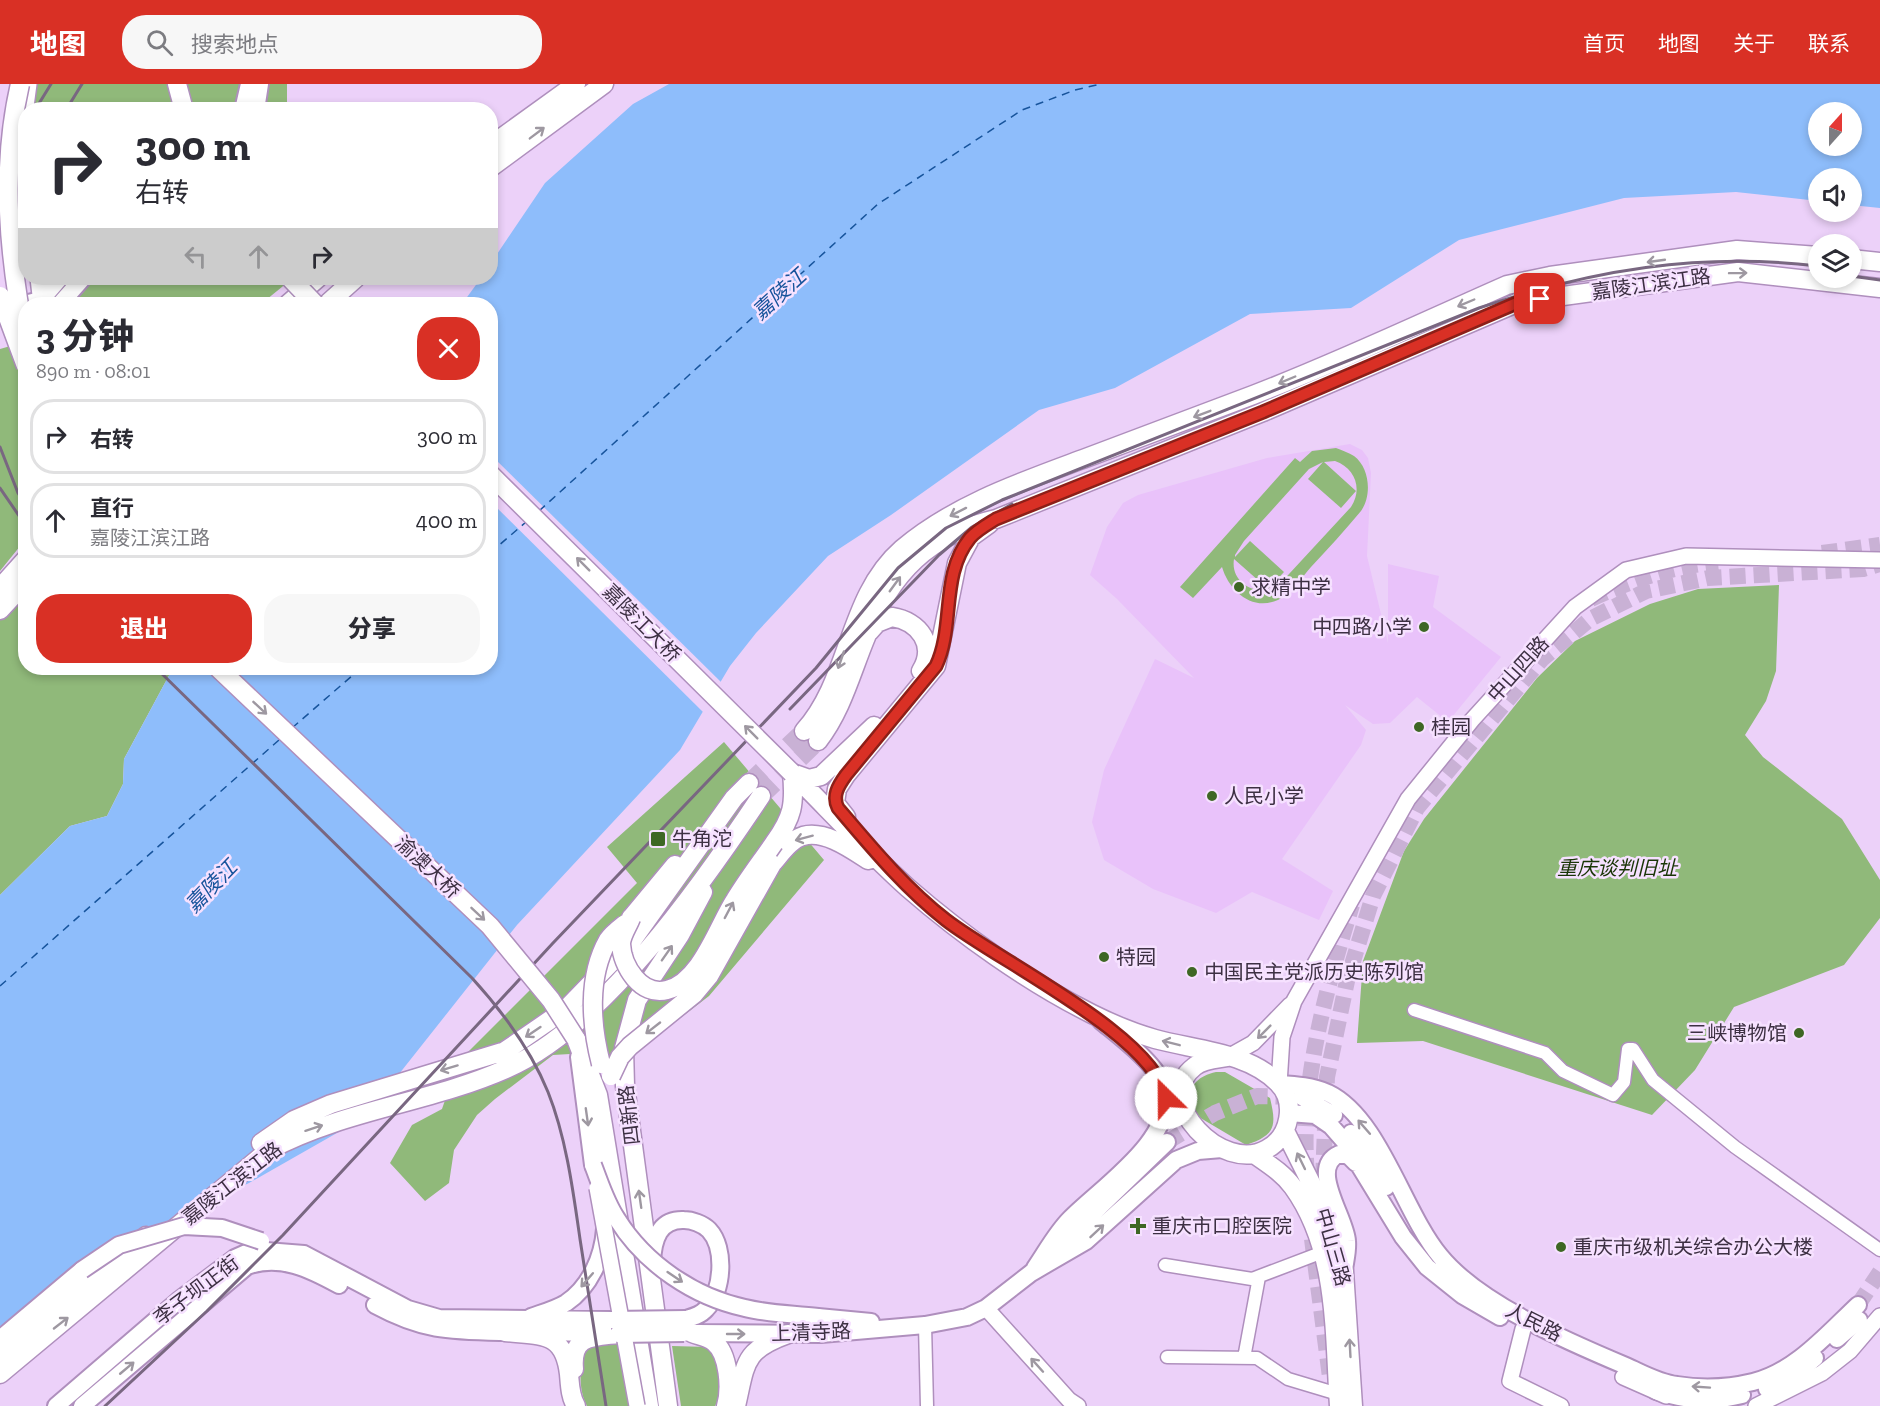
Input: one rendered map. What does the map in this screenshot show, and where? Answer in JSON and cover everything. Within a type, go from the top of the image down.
[{"type":"main road","points":[[18,304],[12,274],[7,168],[20,84]]},
{"type":"main road","points":[[177,84],[182,102]]},
{"type":"main road","points":[[245,102],[249,84]]},
{"type":"main road","points":[[257,102],[260,84]]},
{"type":"main road","points":[[498,140],[576,84]]},
{"type":"main road","points":[[498,162],[604,84]]},
{"type":"main road","name":"嘉陵江滨江路","points":[[866,634],[832,723],[811,736],[816,717],[834,680],[858,612],[901,550],[945,519],[1010,486],[1257,394],[1507,285],[1550,276],[1737,250],[1808,255]]},
{"type":"main road","points":[[1862,260],[1880,262]]},
{"type":"main road","name":"嘉陵江滨江路","points":[[996,519],[1263,412],[1519,302],[1738,272],[1880,288]]},
{"type":"main road","points":[[66,297],[77,285]]},
{"type":"main road","points":[[297,285],[308,297]]},
{"type":"main road","points":[[296,297],[310,285]]},
{"type":"main road","points":[[335,297],[348,285]]},
{"type":"main road","points":[[0,296],[18,344]]},
{"type":"main road","points":[[0,310],[18,307]]},
{"type":"main road","points":[[0,336],[18,332]]},
{"type":"main road","name":"嘉陵江大桥","points":[[498,482],[906,886]]},
{"type":"main road","points":[[906,886],[838,808],[835,796],[846,775],[936,666],[941,652],[950,583],[957,563],[971,537],[996,519]]},
{"type":"main road","points":[[866,634],[894,583],[914,560],[948,535],[967,525],[996,519]]},
{"type":"main road","points":[[0,588],[18,568]]},
{"type":"main road","points":[[0,610],[18,591]]},
{"type":"main road","points":[[631,918],[621,941],[624,963],[634,978],[649,989],[666,991],[681,985],[697,968],[734,901],[784,830],[795,802],[798,779],[821,776],[871,729],[920,672],[927,660],[925,638],[908,621],[892,616],[884,618],[866,634]]},
{"type":"main road","name":"渝澳大桥","points":[[225,675],[490,926],[551,1000],[576,1039],[602,1095]]},
{"type":"main road","points":[[506,1060],[555,1042],[635,964],[727,848],[755,790],[734,798],[631,918],[609,938],[599,965],[593,997],[594,1037],[606,1070],[602,1095]]},
{"type":"main road","points":[[506,1060],[566,1009],[631,942],[734,798]]},
{"type":"main road","points":[[606,1070],[630,1046],[694,994],[710,976],[772,864],[790,844],[804,836],[817,836],[845,844],[906,886],[946,920],[989,950],[1091,1014],[1130,1046],[1160,1078],[1166,1098],[1164,1117],[1148,1144],[1068,1221],[1031,1273]]},
{"type":"main road","name":"四新路","points":[[668,1406],[625,1086],[624,1048],[637,1000],[680,935],[727,848]]},
{"type":"main road","points":[[1091,1014],[1155,1039],[1228,1057],[1262,1071],[1279,1084],[1287,1101],[1287,1122],[1278,1142],[1266,1150],[1242,1155],[1222,1149],[1203,1137],[1191,1123],[1182,1103],[1182,1082],[1193,1067],[1206,1060],[1228,1057]]},
{"type":"main road","points":[[576,1039],[601,1164],[616,1219],[637,1245],[676,1279],[706,1295],[747,1309],[918,1326]]},
{"type":"main road","name":"嘉陵江滨江路","points":[[0,1358],[260,1144],[294,1120],[331,1104],[506,1060]]},
{"type":"main road","name":"嘉陵江滨江路","points":[[0,1374],[269,1150],[304,1131],[354,1115],[423,1098],[506,1060]]},
{"type":"main road","name":"人民路","points":[[1279,1084],[1304,1085],[1329,1094],[1352,1112],[1370,1134],[1429,1242],[1453,1271],[1519,1315],[1600,1356],[1654,1378],[1675,1385],[1721,1388],[1756,1382],[1803,1356],[1859,1313],[1794,1376],[1765,1390],[1714,1402],[1689,1400],[1623,1377],[1523,1329],[1462,1295],[1441,1280],[1415,1253],[1342,1137],[1323,1119],[1305,1113],[1287,1122]]},
{"type":"main road","name":"四新路","points":[[602,1095],[601,1164],[649,1406]]},
{"type":"main road","points":[[1302,1097],[1330,1111],[1346,1126],[1371,1161],[1420,1248],[1462,1295]]},
{"type":"main road","name":"中山三路","points":[[1287,1122],[1318,1197],[1344,1271],[1353,1406]]},
{"type":"main road","points":[[1031,1273],[1167,1142]]},
{"type":"main road","name":"上清寺路","points":[[355,1288],[422,1314],[453,1319],[788,1334],[918,1326],[967,1317],[986,1308],[1031,1273],[1086,1241],[1176,1160],[1198,1151],[1222,1149]]},
{"type":"main road","name":"中山三路","points":[[1254,1154],[1293,1186],[1313,1221],[1323,1252],[1331,1294],[1338,1400]]},
{"type":"main road","points":[[1344,1271],[1347,1241],[1340,1213],[1329,1190],[1326,1172],[1331,1160],[1339,1154],[1349,1156],[1360,1167]]},
{"type":"main road","points":[[522,1321],[566,1303],[594,1273],[604,1242],[601,1164]]},
{"type":"main road","points":[[651,1277],[654,1242],[664,1224],[674,1220],[687,1220],[708,1229],[718,1248],[718,1283],[712,1302],[687,1329],[707,1338],[720,1348],[729,1386],[725,1406]]},
{"type":"main road","points":[[0,1339],[82,1270],[119,1245],[184,1226],[222,1228],[304,1254]]},
{"type":"main road","name":"李子坝正街","points":[[56,1406],[119,1350],[235,1258],[253,1250],[304,1254],[355,1288]]},
{"type":"main road","name":"李子坝正街","points":[[82,1406],[247,1266],[273,1262],[295,1264],[355,1288]]},
{"type":"main road","name":"上清寺路","points":[[355,1288],[418,1325],[453,1331],[505,1332],[614,1327]]},
{"type":"main road","points":[[578,1406],[573,1363],[576,1348],[586,1338],[614,1327]]},
{"type":"main road","points":[[505,1332],[540,1335],[556,1341],[561,1346],[567,1359],[572,1398],[578,1406]]},
{"type":"main road","points":[[736,1406],[743,1372],[756,1349],[788,1334]]},
{"type":"main road","points":[[638,1406],[643,1378]]},
{"type":"street","points":[[27,102],[29,84]]},
{"type":"street","name":"中山四路","points":[[1294,1001],[1408,799],[1472,720],[1575,607],[1626,570],[1686,556],[1880,560]]},
{"type":"street","points":[[1228,1057],[1253,1043],[1294,1001]]},
{"type":"street","points":[[1279,1084],[1282,1036],[1294,1001]]},
{"type":"street","points":[[1414,1010],[1545,1053],[1563,1071],[1613,1095],[1623,1082],[1628,1049],[1633,1049],[1653,1080],[1735,1147],[1880,1250]]},
{"type":"street","points":[[601,1164],[638,1406]]},
{"type":"street","points":[[1165,1265],[1252,1279],[1323,1252]]},
{"type":"street","points":[[1244,1358],[1259,1277]]},
{"type":"street","points":[[986,1308],[1069,1400],[1078,1406]]},
{"type":"street","points":[[1756,1406],[1822,1373],[1850,1351],[1880,1316]]},
{"type":"street","points":[[918,1326],[927,1406]]},
{"type":"street","points":[[1523,1329],[1509,1381],[1561,1406]]},
{"type":"street","points":[[1167,1357],[1257,1358],[1288,1379],[1338,1400]]},
{"type":"street","points":[[1623,1377],[1691,1406]]},
{"type":"shaded area","points":[[1350,444],[1362,450],[1368,458],[1371,473],[1367,556],[1388,643],[1388,564],[1439,576],[1433,607],[1501,657],[1448,722],[1417,697],[1390,723],[1373,724],[1345,705],[1366,730],[1361,745],[1282,859],[1333,891],[1319,920],[1252,892],[1216,913],[1153,889],[1104,860],[1092,822],[1104,770],[1155,659],[1194,678],[1117,599],[1090,575],[1107,527],[1123,503],[1138,495],[1267,458]]},
{"type":"green space","points":[[36,84],[287,84],[287,102],[33,102]]},
{"type":"green space","points":[[53,285],[284,285],[270,297],[56,297]]},
{"type":"green space","points":[[14,345],[18,347],[18,549],[0,571],[0,349]]},
{"type":"green space","points":[[1336,448],[1354,456],[1359,461],[1366,475],[1368,490],[1365,505],[1361,511],[1293,589],[1276,601],[1256,602],[1247,599],[1231,586],[1222,567],[1193,598],[1180,587],[1295,458],[1300,462],[1312,451]],"holes":[[[1335,461],[1348,469],[1355,480],[1356,491],[1324,462]],[[1323,462],[1308,479],[1341,508],[1356,491],[1351,507],[1277,587],[1269,590],[1254,589],[1247,586],[1236,575],[1234,559],[1268,589],[1284,572],[1250,541],[1235,557],[1235,555],[1244,541],[1309,469]]]},
{"type":"green space","name":"重庆谈判旧址","points":[[1779,585],[1776,671],[1766,701],[1745,735],[1763,757],[1842,819],[1880,880],[1880,918],[1844,965],[1734,1007],[1695,1070],[1652,1115],[1423,1041],[1357,1043],[1363,961],[1404,851],[1424,819],[1537,678],[1575,641],[1650,604],[1698,589]]},
{"type":"green space","points":[[18,603],[18,675],[169,675],[124,759],[123,784],[107,816],[70,826],[0,895],[0,620]]},
{"type":"green space","points":[[724,742],[824,860],[709,996],[632,1055],[607,1061],[570,1054],[553,1055],[495,1099],[477,1115],[454,1150],[449,1183],[425,1201],[390,1163],[412,1125],[442,1109],[453,1077],[466,1054],[637,883],[607,847]]},
{"type":"green space","points":[[1216,1072],[1225,1072],[1270,1098],[1273,1116],[1272,1129],[1263,1138],[1246,1145],[1192,1113],[1190,1098],[1193,1086],[1202,1077]]},
{"type":"green space","points":[[613,1342],[620,1345],[631,1402],[629,1406],[587,1406],[580,1375],[585,1351],[589,1345]]},
{"type":"green space","points":[[672,1346],[709,1347],[715,1353],[721,1367],[722,1383],[715,1406],[681,1406]]},
{"type":"water","name":"嘉陵江","points":[[669,84],[1880,84],[1880,208],[1862,206],[1862,168],[1808,168],[1808,200],[1736,192],[1624,198],[1459,240],[1351,308],[1250,314],[1115,388],[1039,410],[891,515],[828,556],[756,633],[730,666],[680,750],[517,925],[365,1117],[249,1183],[63,1274],[0,1353],[0,895],[70,826],[107,816],[123,784],[124,759],[169,675],[498,675],[498,297],[467,297],[476,285],[498,285],[498,253],[545,183],[633,104]]},
{"type":"pier","points":[[498,462],[723,684],[705,714],[498,509]]},
{"type":"ferry route","points":[[539,511],[878,204],[1022,110],[1075,90],[1101,84]]},
{"type":"ferry route","points":[[498,546],[526,522]]},
{"type":"ferry route","points":[[292,728],[353,675]]},
{"type":"ferry route","points":[[0,986],[279,740]]},
{"type":"tunnel","points":[[1822,553],[1880,545]]},
{"type":"tunnel","points":[[1591,599],[1653,575],[1718,562]]},
{"type":"tunnel","points":[[1323,1179],[1327,1077],[1347,981],[1373,896],[1417,808],[1542,659],[1590,619],[1646,591],[1708,578],[1863,569],[1880,564]]},
{"type":"tunnel","points":[[749,783],[804,731]]},
{"type":"tunnel","points":[[761,796],[818,741]]},
{"type":"tunnel","points":[[1307,1174],[1307,1107],[1311,1072],[1324,1004],[1352,905]]},
{"type":"tunnel","points":[[1167,1142],[1215,1113],[1257,1096],[1299,1097]]},
{"type":"tunnel","points":[[1312,1239],[1330,1377]]},
{"type":"tunnel","points":[[1858,1305],[1880,1272]]},
{"type":"railway","points":[[40,102],[51,84]]},
{"type":"railway","points":[[71,102],[82,84]]},
{"type":"railway","points":[[0,169],[18,138]]},
{"type":"railway","points":[[0,233],[18,194]]},
{"type":"railway","points":[[105,1406],[207,1311],[283,1235],[553,943],[816,668],[898,568],[946,528],[1002,500],[1479,308],[1521,295],[1604,274],[1688,263],[1731,261],[1808,265]]},
{"type":"railway","points":[[1862,278],[1880,280]]},
{"type":"railway","points":[[0,447],[18,493]]},
{"type":"railway","points":[[0,488],[18,514]]},
{"type":"railway","points":[[790,709],[939,555],[972,527],[1012,504]]},
{"type":"railway","points":[[163,675],[472,978],[505,1017],[533,1060],[548,1092],[564,1145],[575,1202],[606,1406]]},
{"type":"place","name":"求精中学","points":[[1239,587]]},
{"type":"place","name":"中四路小学","points":[[1424,627]]},
{"type":"place","name":"桂园","points":[[1419,727]]},
{"type":"place","name":"人民小学","points":[[1212,796]]},
{"type":"place","name":"牛角沱","points":[[658,839]]},
{"type":"place","name":"特园","points":[[1104,957]]},
{"type":"place","name":"中国民主党派历史陈列馆","points":[[1192,972]]},
{"type":"place","name":"三峡博物馆","points":[[1799,1033]]},
{"type":"place","name":"重庆市口腔医院","points":[[1138,1226]]},
{"type":"place","name":"重庆市级机关综合办公大楼","points":[[1561,1247]]},
{"type":"route","points":[[1166,1098],[1160,1078],[1118,1035],[1091,1014],[946,920],[906,886],[838,808],[835,802],[837,789],[846,775],[928,679],[936,666],[941,652],[950,583],[957,563],[971,537],[996,519],[1263,412],[1519,302],[1540,299]]}]
